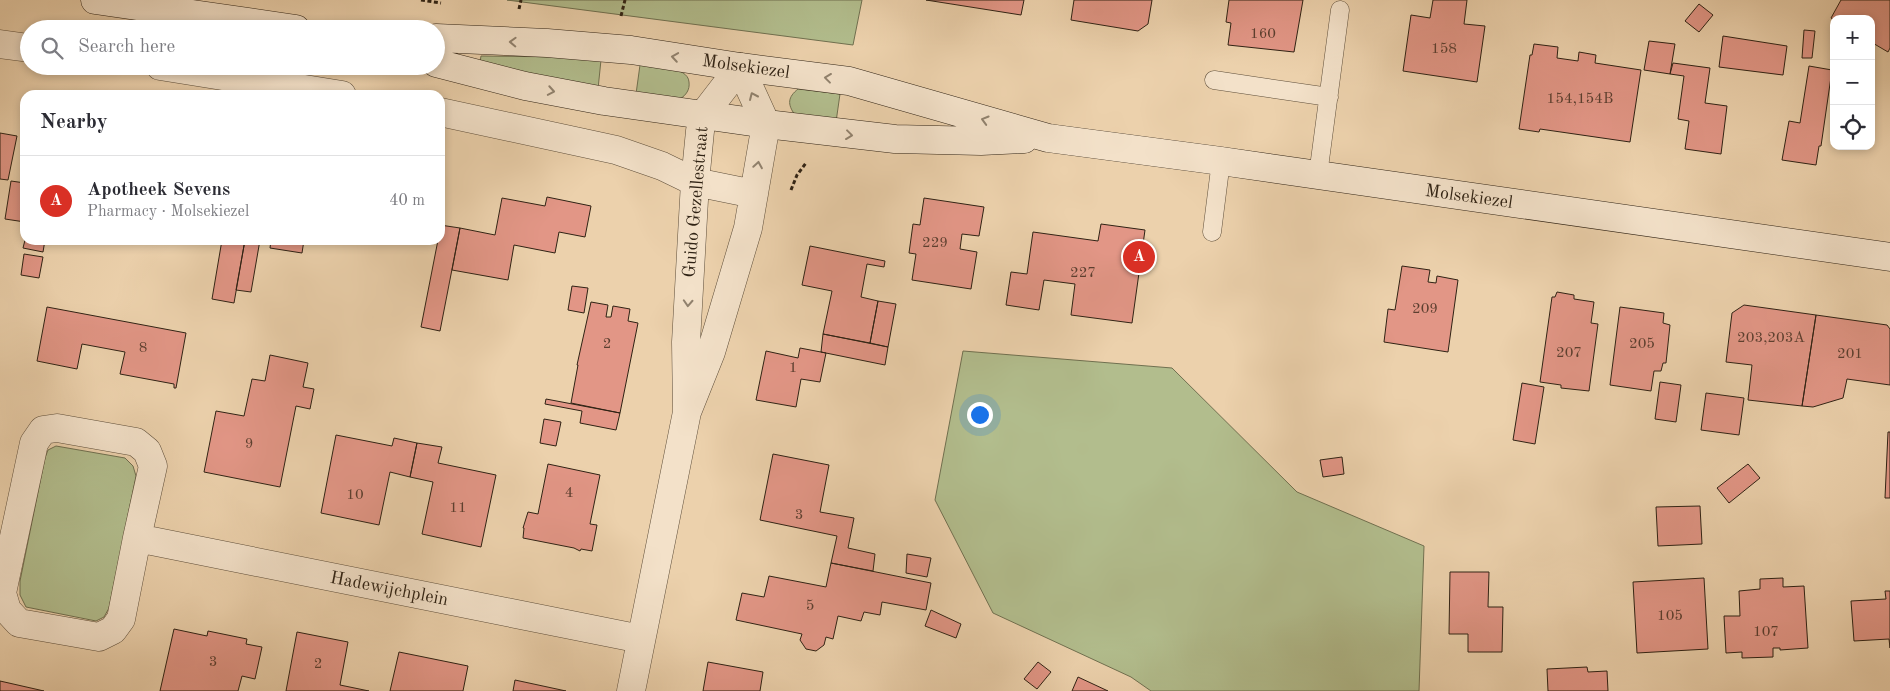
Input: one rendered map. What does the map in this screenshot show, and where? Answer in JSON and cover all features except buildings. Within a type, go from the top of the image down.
[{"type":"street","points":[[95,0],[234,20]]},
{"type":"street","name":"Molsekiezel","points":[[445,38],[547,43],[621,49],[849,81],[1048,138],[1890,257]]},
{"type":"street","points":[[0,44],[20,47]]},
{"type":"street","name":"Molsekiezel","points":[[445,65],[525,86],[604,101],[766,124],[895,139],[980,141],[1048,138]]},
{"type":"street","points":[[740,67],[766,124]]},
{"type":"street","name":"Guido Gezellestraat","points":[[687,412],[686,342],[695,182],[703,115],[740,67]]},
{"type":"street","points":[[216,75],[311,90]]},
{"type":"street","points":[[445,113],[616,150],[662,166],[695,182],[754,194]]},
{"type":"street","name":"Guido Gezellestraat","points":[[631,691],[687,412],[711,352],[748,228],[766,124]]},
{"type":"street","points":[[57,428],[136,442],[147,451],[153,466],[137,538],[122,619],[113,630],[99,637],[19,623],[7,610],[2,593],[34,443],[43,430],[57,428]]},
{"type":"street","name":"Hadewijchplein","points":[[137,538],[641,639]]},
{"type":"lane","points":[[1318,175],[1340,10]]},
{"type":"lane","points":[[1214,80],[1329,97]]},
{"type":"lane","points":[[1212,232],[1221,161]]},
{"type":"path","points":[[421,0],[450,4]]},
{"type":"path","points":[[620,22],[625,0]]},
{"type":"path","points":[[807,162],[814,162]]},
{"type":"green space","points":[[507,0],[862,0],[853,45]]},
{"type":"green space","points":[[481,56],[565,57],[601,60],[598,89],[480,62]]},
{"type":"green space","points":[[640,65],[669,68],[683,73],[689,82],[687,92],[680,99],[636,94]]},
{"type":"green space","points":[[798,89],[840,94],[836,122],[795,115],[790,101],[792,95]]},
{"type":"green space","points":[[963,351],[1172,368],[1297,492],[1424,546],[1419,691],[1151,691],[1131,677],[993,613],[935,500]]},
{"type":"green space","points":[[56,446],[125,458],[133,466],[136,476],[109,608],[104,617],[96,621],[26,607],[20,595],[20,581],[45,458],[48,450]]},
{"type":"place","name":"Apotheek Sevens","points":[[1139,257]]}]
